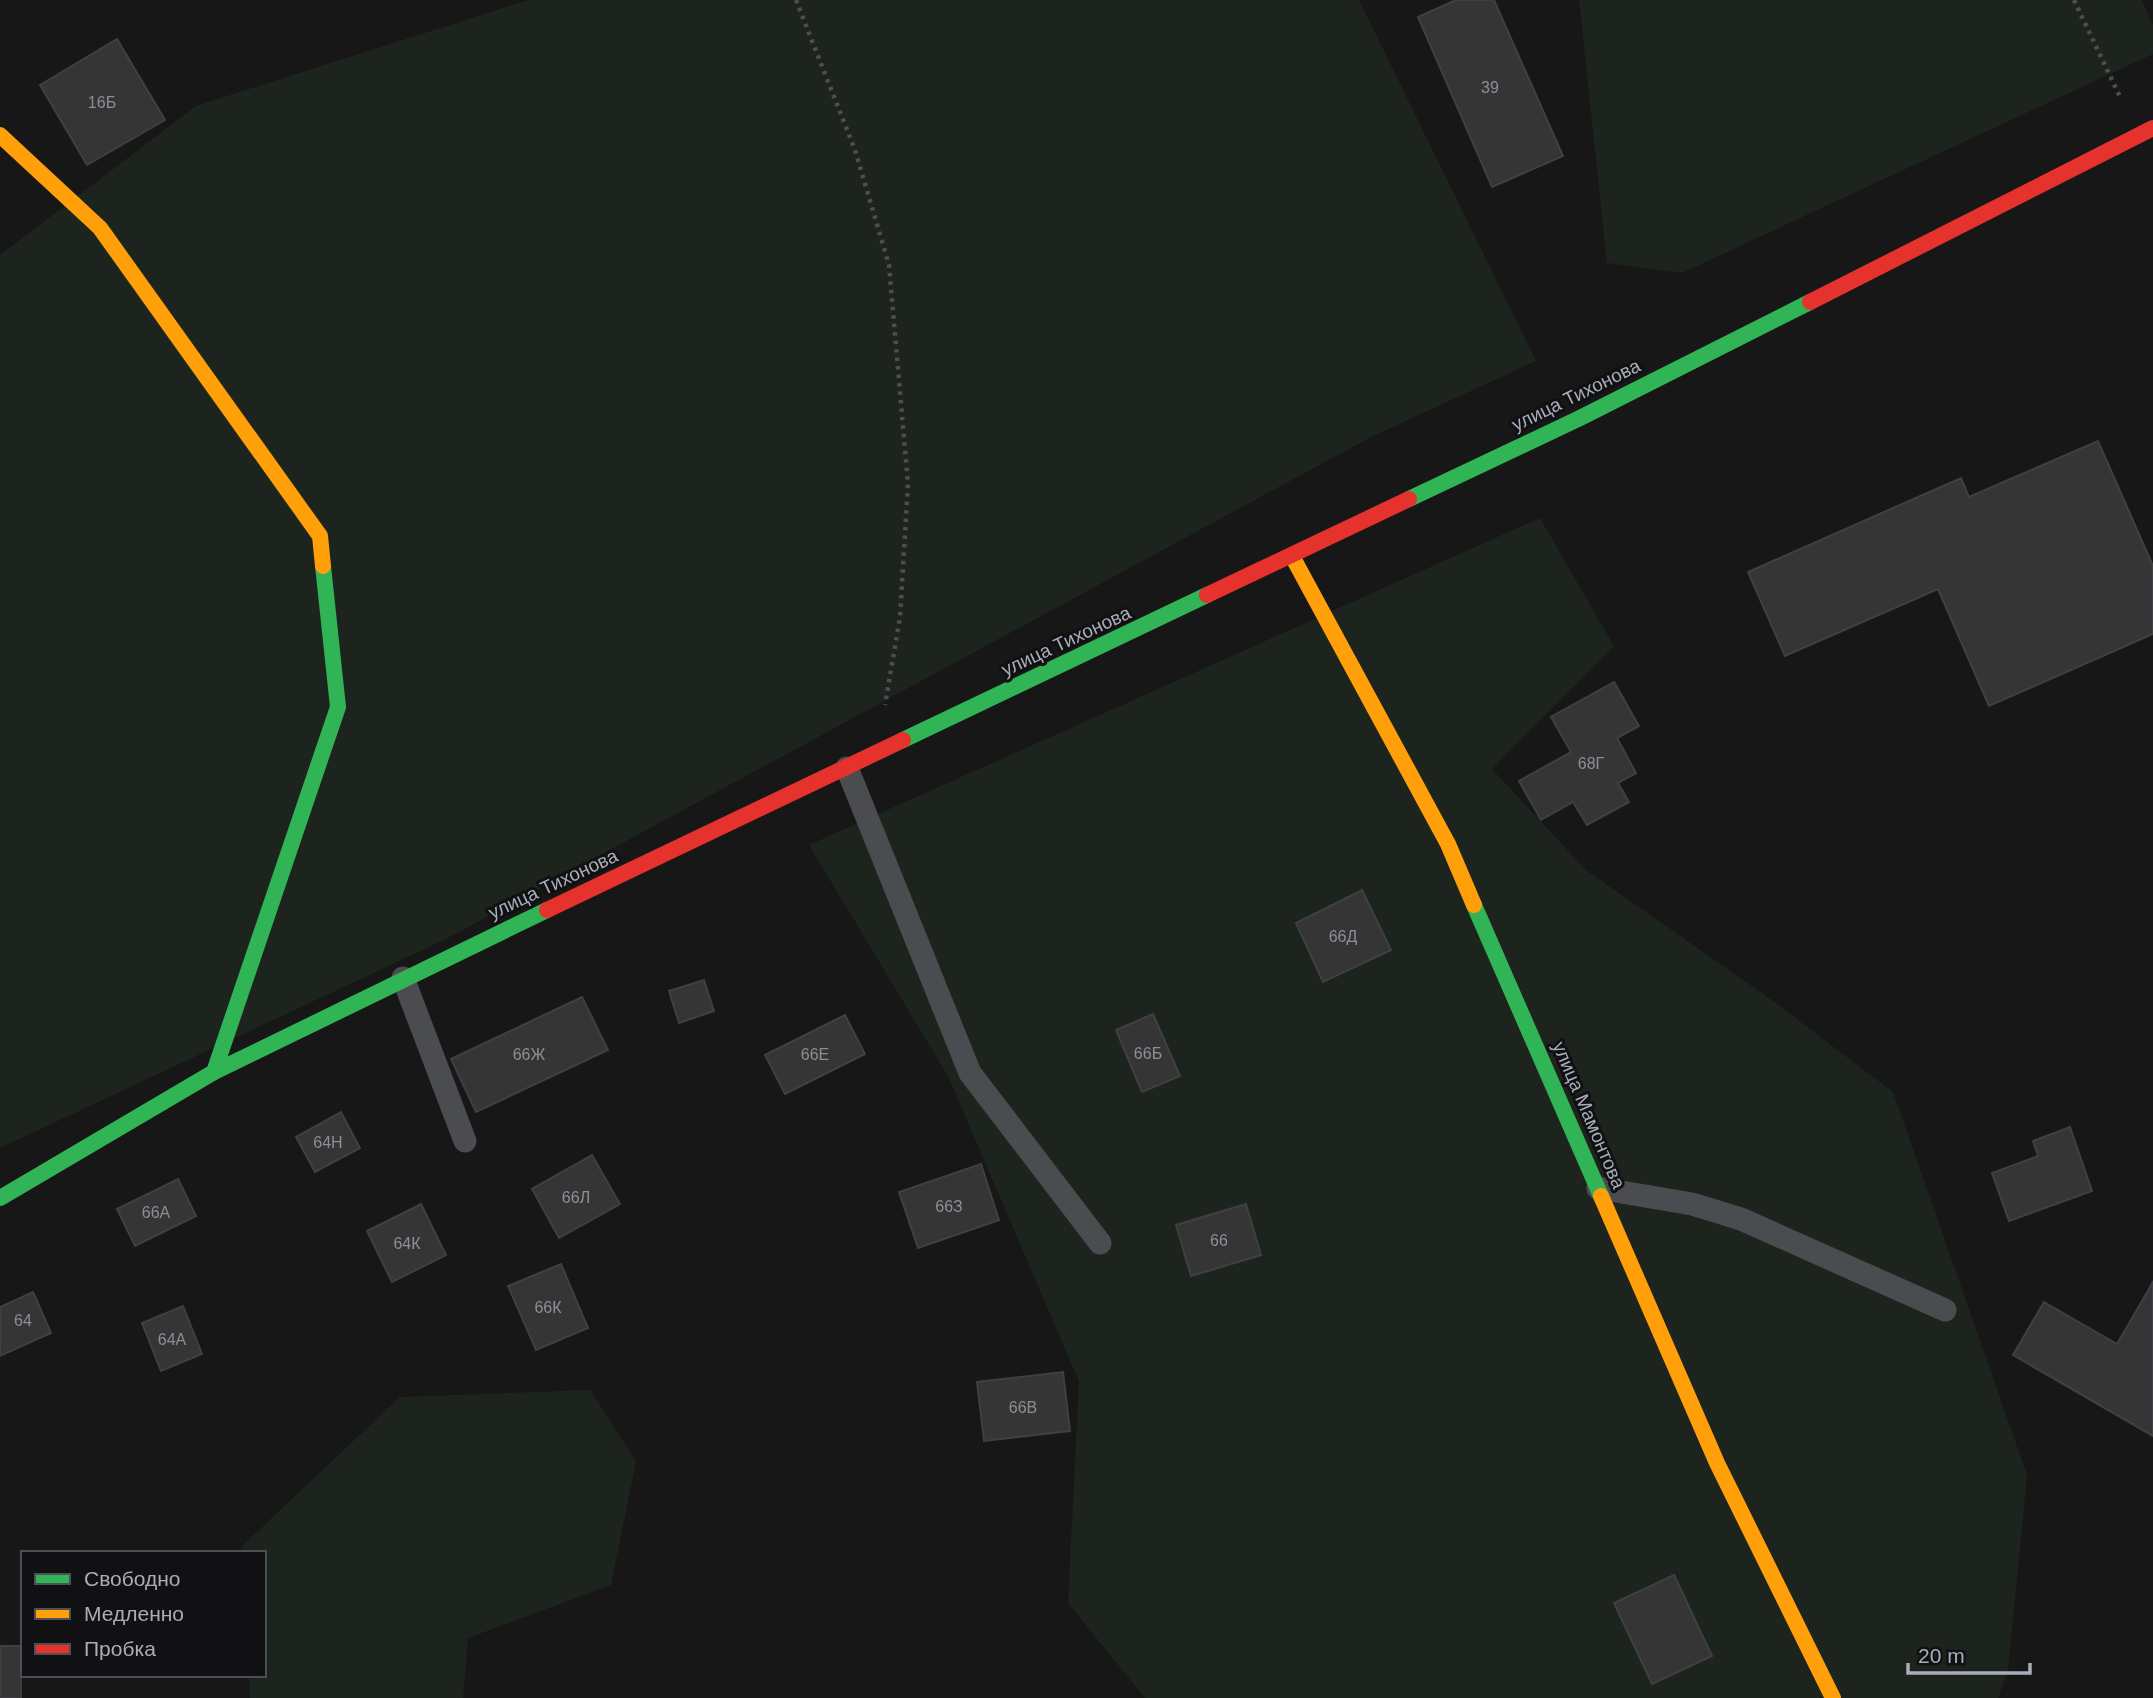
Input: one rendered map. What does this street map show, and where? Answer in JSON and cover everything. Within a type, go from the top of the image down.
[{"type":"street","name":"улица Тихонова","points":[[0,1198],[214,1072],[403,978],[1580,418],[2146,131]]},
{"type":"street","points":[[0,135],[100,228],[320,536],[338,706],[214,1072]]},
{"type":"street","name":"улица Мамонтова","points":[[1292,556],[1448,844],[1717,1463],[1833,1698]]},
{"type":"lane","points":[[847,768],[970,1073],[1100,1243]]},
{"type":"lane","points":[[403,978],[465,1141]]},
{"type":"lane","points":[[1598,1188],[1692,1204],[1741,1219],[1945,1310]]},
{"type":"path","points":[[796,0],[855,150],[889,265],[908,484],[900,617],[888,693],[872,756]]},
{"type":"path","points":[[2074,0],[2146,131]]},
{"type":"shaded area","points":[[528,0],[1359,0],[1536,361],[1371,437],[444,940],[0,1148],[0,255],[196,106]]},
{"type":"shaded area","points":[[1579,0],[2142,0],[2153,25],[2153,54],[1682,273],[1607,263]]},
{"type":"shaded area","points":[[1540,518],[1614,646],[1492,769],[1586,870],[1769,998],[1893,1092],[2027,1475],[2008,1670],[1998,1698],[1145,1698],[1068,1603],[1079,1381],[948,1076],[809,845]]},
{"type":"shaded area","points":[[590,1390],[636,1461],[611,1585],[468,1638],[463,1698],[250,1698],[249,1677],[266,1677],[266,1551],[243,1551],[242,1546],[400,1397]]},
{"type":"building","points":[[1456,0],[1494,0],[1563,156],[1492,187],[1418,17]]},
{"type":"building","points":[[117,39],[165,120],[87,165],[40,85]]},
{"type":"building","points":[[2098,441],[2153,566],[2153,634],[1989,706],[1938,589],[1785,656],[1748,572],[1961,478],[1969,497]]},
{"type":"building","points":[[1614,682],[1639,726],[1617,738],[1636,773],[1618,783],[1629,802],[1587,825],[1573,802],[1541,820],[1519,781],[1571,752],[1551,717]]},
{"type":"building","points":[[1362,890],[1391,950],[1323,982],[1296,923]]},
{"type":"building","points":[[704,980],[714,1011],[679,1023],[669,991]]},
{"type":"building","points":[[582,997],[608,1050],[476,1112],[451,1059]]},
{"type":"building","points":[[1153,1014],[1180,1076],[1142,1092],[1116,1030]]},
{"type":"building","points":[[845,1015],[865,1054],[785,1094],[765,1055]]},
{"type":"building","points":[[341,1112],[360,1148],[315,1172],[296,1137]]},
{"type":"building","points":[[2070,1127],[2092,1191],[2009,1221],[1992,1173],[2038,1156],[2033,1141]]},
{"type":"building","points":[[592,1155],[620,1204],[559,1238],[532,1189]]},
{"type":"building","points":[[981,1164],[999,1220],[918,1248],[899,1192]]},
{"type":"building","points":[[178,1179],[196,1216],[135,1246],[117,1209]]},
{"type":"building","points":[[421,1204],[446,1255],[392,1282],[367,1231]]},
{"type":"building","points":[[1246,1204],[1261,1255],[1191,1276],[1176,1225]]},
{"type":"building","points":[[561,1264],[588,1328],[536,1350],[508,1286]]},
{"type":"building","points":[[2153,1282],[2153,1436],[2013,1355],[2044,1302],[2117,1344]]},
{"type":"building","points":[[33,1292],[51,1333],[0,1356],[0,1307]]},
{"type":"building","points":[[183,1306],[202,1354],[161,1371],[142,1323]]},
{"type":"building","points":[[1063,1372],[1070,1431],[984,1441],[977,1382]]},
{"type":"building","points":[[1674,1575],[1712,1656],[1652,1684],[1614,1603]]},
{"type":"building","points":[[0,1646],[21,1646],[21,1698],[0,1698]]},
{"type":"traffic: fast","points":[[1409,499],[1580,418],[1810,302]]},
{"type":"traffic: fast","points":[[214,1072],[338,707],[323,566]]},
{"type":"traffic: fast","points":[[903,740],[1207,595]]},
{"type":"traffic: fast","points":[[1474,905],[1601,1196]]},
{"type":"traffic: fast","points":[[0,1198],[214,1072],[547,910]]},
{"type":"traffic: slow","points":[[0,135],[100,228],[320,536],[323,566]]},
{"type":"traffic: slow","points":[[1292,556],[1448,844],[1474,905]]},
{"type":"traffic: slow","points":[[1601,1196],[1717,1463],[1833,1698]]},
{"type":"traffic: jam","points":[[1810,302],[2153,128]]},
{"type":"traffic: jam","points":[[1207,595],[1409,499]]},
{"type":"traffic: jam","points":[[547,910],[903,740]]}]
